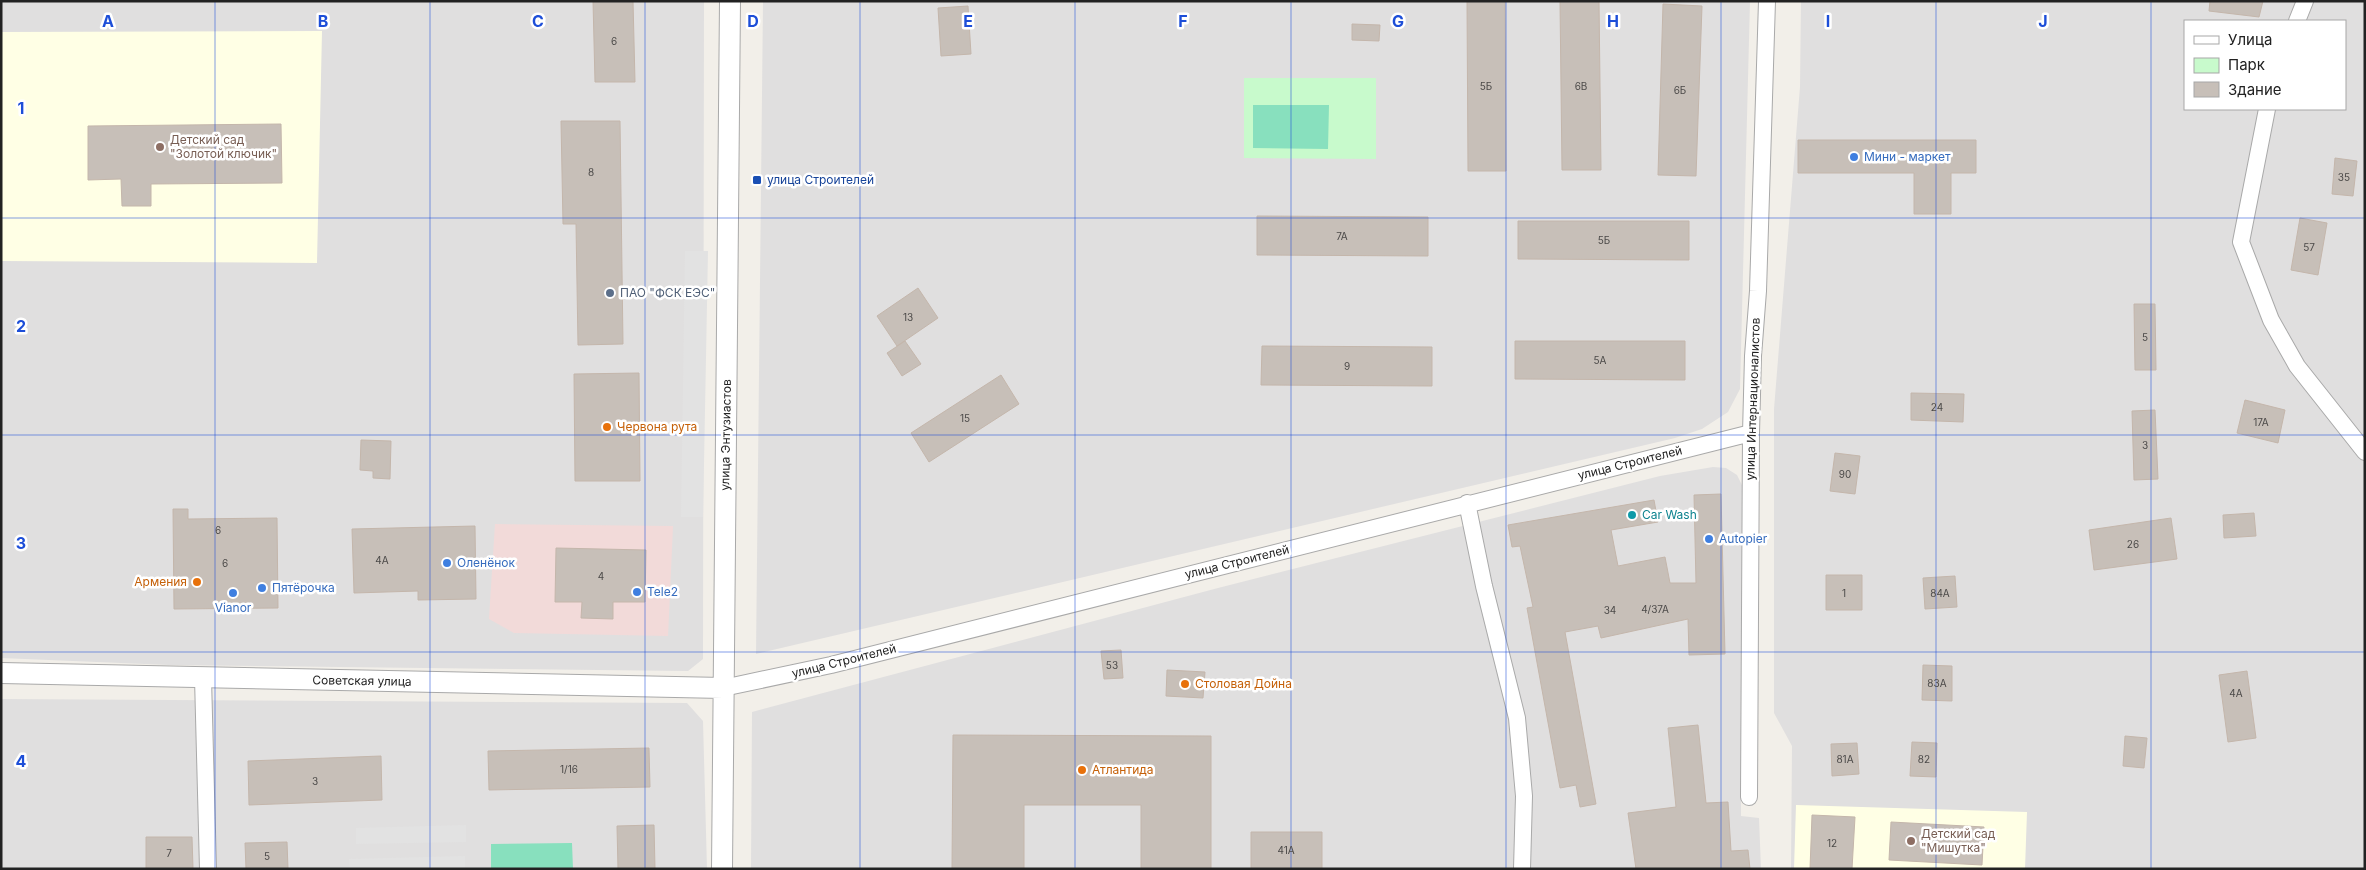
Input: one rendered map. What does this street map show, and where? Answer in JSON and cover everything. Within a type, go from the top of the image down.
[{"type":"street","name":"улица Энтузиастов","points":[[722,869],[730,1]]},
{"type":"street","name":"улица Интернационалистов","points":[[1748,797],[1750,433],[1758,291],[1767,1]]},
{"type":"street","points":[[2297,20],[2305,1]]},
{"type":"street","points":[[2267,110],[2241,242],[2271,320],[2297,366],[2365,452]]},
{"type":"street","name":"улица Строителей","points":[[723,688],[840,662],[1750,433]]},
{"type":"street","points":[[1467,503],[1484,586],[1517,718],[1524,796],[1522,869]]},
{"type":"street","name":"Советская улица","points":[[1,673],[723,688]]},
{"type":"street","points":[[203,678],[208,869]]},
{"type":"shaded area","points":[[1,1],[704,1],[703,659],[688,671],[169,665],[1,658]]},
{"type":"shaded area","points":[[763,1],[1750,1],[1740,389],[1728,412],[1702,429],[1675,438],[756,654]]},
{"type":"shaded area","points":[[1801,1],[2365,1],[2365,869],[1791,869],[1792,746],[1774,713],[1774,409],[1800,87]]},
{"type":"shaded area","name":"Детский сад \"Золотой ключик\"","points":[[322,31],[317,263],[1,261],[1,32]]},
{"type":"shaded area","points":[[685,251],[708,251],[703,517],[681,517]]},
{"type":"shaded area","points":[[1713,467],[1726,468],[1737,475],[1742,485],[1741,816],[1759,818],[1761,869],[751,869],[752,712],[1218,588],[1660,476]]},
{"type":"shaded area","points":[[495,524],[673,526],[668,636],[514,633],[489,619]]},
{"type":"shaded area","points":[[1,699],[687,703],[703,721],[707,869],[1,869]]},
{"type":"shaded area","name":"Детский сад \"Мишутка\"","points":[[1796,805],[2027,812],[2025,869],[1794,869]]},
{"type":"shaded area","points":[[466,825],[466,842],[356,844],[356,828]]},
{"type":"shaded area","points":[[465,856],[465,869],[350,869],[349,859]]},
{"type":"green space","points":[[1244,78],[1376,78],[1376,159],[1244,158]]},
{"type":"green space","points":[[1253,105],[1329,105],[1328,149],[1253,148]]},
{"type":"green space","points":[[572,843],[573,869],[491,869],[491,844]]},
{"type":"building","points":[[593,1],[633,1],[635,82],[595,82]]},
{"type":"building","points":[[1467,1],[1505,1],[1506,171],[1468,171]]},
{"type":"building","points":[[1560,1],[1599,1],[1601,170],[1562,170]]},
{"type":"building","points":[[2210,1],[2263,1],[2259,17],[2209,11]]},
{"type":"building","points":[[1663,4],[1702,6],[1696,176],[1658,175]]},
{"type":"building","points":[[968,6],[971,54],[941,56],[938,8]]},
{"type":"building","points":[[1352,24],[1380,25],[1379,41],[1352,40]]},
{"type":"building","points":[[561,121],[620,121],[623,344],[578,345],[576,224],[563,224]]},
{"type":"building","points":[[281,124],[282,183],[151,184],[151,206],[122,206],[121,179],[88,180],[88,126]]},
{"type":"building","points":[[1798,140],[1976,140],[1976,173],[1951,173],[1951,214],[1914,214],[1914,173],[1798,173]]},
{"type":"building","points":[[2335,158],[2357,161],[2353,196],[2332,194]]},
{"type":"building","points":[[1257,216],[1428,217],[1428,256],[1257,255]]},
{"type":"building","points":[[2300,218],[2327,223],[2318,275],[2291,270]]},
{"type":"building","points":[[1518,221],[1689,221],[1689,260],[1518,259]]},
{"type":"building","points":[[918,288],[938,318],[897,346],[877,316]]},
{"type":"building","points":[[2134,304],[2155,304],[2156,370],[2135,370]]},
{"type":"building","points":[[905,341],[921,364],[902,376],[887,353]]},
{"type":"building","points":[[1515,341],[1685,341],[1685,380],[1515,379]]},
{"type":"building","points":[[1262,346],[1432,347],[1432,386],[1261,385]]},
{"type":"building","name":"Червона рута","points":[[639,373],[640,481],[575,481],[574,374]]},
{"type":"building","points":[[1001,375],[1019,404],[929,462],[911,433]]},
{"type":"building","points":[[1911,393],[1964,394],[1963,422],[1911,420]]},
{"type":"building","points":[[2245,400],[2285,410],[2278,443],[2237,433]]},
{"type":"building","points":[[2155,410],[2158,479],[2134,480],[2132,411]]},
{"type":"building","points":[[361,440],[391,441],[390,479],[373,478],[373,471],[360,470]]},
{"type":"building","points":[[1835,453],[1860,456],[1855,494],[1830,491]]},
{"type":"building","points":[[1721,494],[1725,654],[1689,655],[1688,619],[1601,638],[1598,626],[1565,632],[1596,804],[1580,807],[1576,785],[1560,788],[1527,608],[1533,607],[1520,546],[1512,547],[1508,525],[1654,500],[1658,522],[1611,530],[1618,566],[1665,557],[1670,583],[1696,583],[1694,495]]},
{"type":"building","points":[[173,509],[188,509],[188,519],[277,518],[278,608],[174,609]]},
{"type":"building","points":[[2254,513],[2256,536],[2224,538],[2223,515]]},
{"type":"building","points":[[2171,518],[2177,559],[2094,570],[2089,530]]},
{"type":"building","points":[[475,526],[476,599],[418,600],[418,591],[354,593],[352,529]]},
{"type":"building","points":[[556,548],[646,550],[645,602],[613,602],[613,619],[581,618],[582,602],[555,602]]},
{"type":"building","points":[[1826,575],[1862,575],[1862,610],[1826,610]]},
{"type":"building","points":[[1955,576],[1957,607],[1925,609],[1923,578]]},
{"type":"building","points":[[1121,650],[1123,678],[1104,679],[1101,651]]},
{"type":"building","points":[[1923,665],[1952,666],[1952,701],[1922,700]]},
{"type":"building","name":"Столовая Дойна","points":[[1167,670],[1205,672],[1203,698],[1166,696]]},
{"type":"building","points":[[2247,671],[2256,738],[2228,742],[2219,675]]},
{"type":"building","points":[[1698,725],[1706,803],[1728,802],[1731,851],[1748,850],[1750,869],[1636,869],[1628,813],[1676,807],[1668,728]]},
{"type":"building","name":"Атлантида","points":[[953,735],[1211,736],[1211,869],[1141,869],[1141,805],[1024,805],[1024,869],[952,869]]},
{"type":"building","points":[[2125,736],[2147,738],[2144,768],[2123,766]]},
{"type":"building","points":[[1912,742],[1937,743],[1936,777],[1910,776]]},
{"type":"building","points":[[1857,743],[1859,774],[1832,776],[1831,744]]},
{"type":"building","points":[[649,748],[650,787],[489,790],[488,751]]},
{"type":"building","points":[[381,756],[382,800],[249,805],[248,761]]},
{"type":"building","points":[[1812,815],[1855,817],[1852,869],[1810,869]]},
{"type":"building","points":[[1891,822],[1984,827],[1982,865],[1889,860]]},
{"type":"building","points":[[654,825],[655,869],[618,869],[617,826]]},
{"type":"building","points":[[1251,832],[1322,832],[1322,869],[1251,869]]},
{"type":"building","points":[[146,837],[192,837],[193,869],[146,869]]},
{"type":"building","points":[[287,842],[288,869],[246,869],[245,843]]},
{"type":"place","name":"Детский сад \"Золотой ключик\"","points":[[160,147]]},
{"type":"place","name":"Мини - маркет","points":[[1854,157]]},
{"type":"place","name":"улица Строителей","points":[[757,180]]},
{"type":"place","name":"ПАО \"ФСК ЕЭС\"","points":[[610,293]]},
{"type":"place","name":"Червона рута","points":[[607,427]]},
{"type":"place","name":"Car Wash","points":[[1632,515]]},
{"type":"place","name":"Autopier","points":[[1709,539]]},
{"type":"place","name":"Оленёнок","points":[[447,563]]},
{"type":"place","name":"Армения","points":[[197,582]]},
{"type":"place","name":"Пятёрочка","points":[[262,588]]},
{"type":"place","name":"Tele2","points":[[637,592]]},
{"type":"place","name":"Vianor","points":[[233,593]]},
{"type":"place","name":"Столовая Дойна","points":[[1185,684]]},
{"type":"place","name":"Атлантида","points":[[1082,770]]},
{"type":"place","name":"Детский сад \"Мишутка\"","points":[[1911,841]]}]
